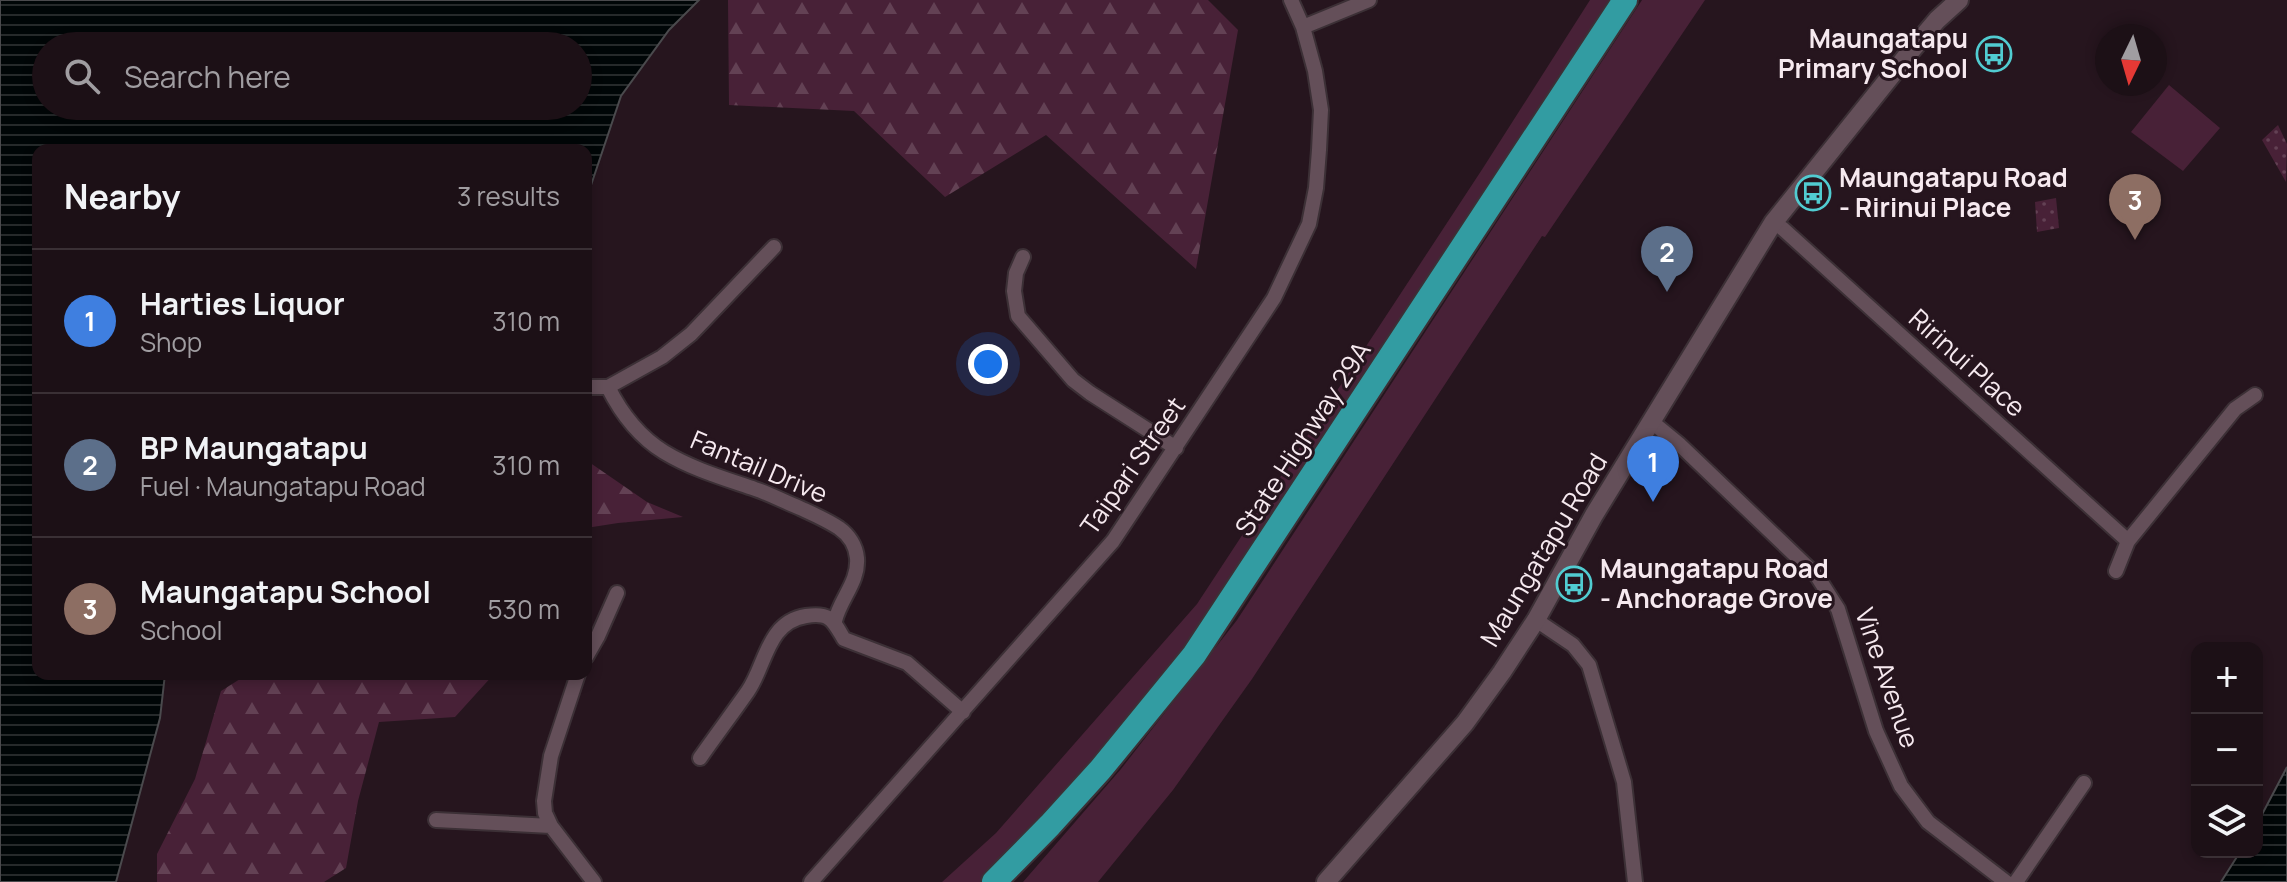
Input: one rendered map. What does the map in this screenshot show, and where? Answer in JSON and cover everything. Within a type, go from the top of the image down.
[{"type":"highway","name":"State Highway 29A","points":[[994,882],[1100,770],[1194,655],[1625,0]]},
{"type":"street","name":"Taipari Street","points":[[811,882],[1113,541],[1274,298],[1309,224],[1316,188],[1321,110],[1315,71],[1303,27],[1291,0]]},
{"type":"street","points":[[1303,27],[1369,0]]},
{"type":"street","name":"Maungatapu Road","points":[[1330,881],[1465,723],[1502,672],[1773,223],[1910,52],[1959,0]]},
{"type":"street","name":"Ririnui Place","points":[[1773,223],[2128,541]]},
{"type":"street","points":[[592,387],[608,387],[662,357],[691,334],[774,247]]},
{"type":"street","points":[[1023,257],[1016,273],[1014,291],[1018,316],[1073,380],[1176,448]]},
{"type":"street","name":"Fantail Drive","points":[[608,387],[621,412],[661,450],[695,468],[812,513],[838,527],[850,538],[856,551],[856,575],[838,606],[835,621]]},
{"type":"street","points":[[2116,571],[2128,541],[2235,409],[2255,395]]},
{"type":"street","name":"Vine Avenue","points":[[1652,422],[1817,576],[1838,609],[1876,731],[1901,786],[1928,822],[2006,882]]},
{"type":"street","points":[[592,646],[617,593]]},
{"type":"street","points":[[700,758],[748,692],[778,631],[792,619],[819,614],[835,621],[844,639],[907,663],[963,712]]},
{"type":"street","points":[[1536,620],[1573,645],[1589,665],[1624,782],[1635,882]]},
{"type":"street","points":[[576,680],[548,770],[545,813],[551,826],[594,882]]},
{"type":"street","points":[[2016,882],[2084,783]]},
{"type":"street","points":[[436,820],[551,826]]},
{"type":"green space","points":[[728,0],[1208,0],[1238,30],[1196,269],[1046,135],[945,197],[854,111],[729,105]]},
{"type":"green space","points":[[1590,0],[1609,0],[1438,273],[1179,662],[1072,788],[980,882],[942,882],[996,833],[1197,604]]},
{"type":"green space","points":[[1642,0],[1705,0],[1545,237],[1542,236],[1252,679],[1173,790],[1098,882],[1023,882],[1121,769],[1237,620]]},
{"type":"green space","points":[[2169,85],[2220,128],[2183,171],[2131,132],[2160,96],[2167,96]]},
{"type":"green space","points":[[2278,125],[2287,144],[2286,182],[2262,140]]},
{"type":"green space","points":[[2056,198],[2059,228],[2037,232],[2035,202]]},
{"type":"green space","points":[[592,464],[647,502],[683,517],[592,527]]},
{"type":"green space","points":[[238,680],[489,680],[455,717],[379,722],[358,801],[346,868],[324,882],[157,882],[157,854],[195,779],[221,691]]},
{"type":"shaded area","points":[[0,0],[699,0],[669,30],[621,96],[592,182],[592,144],[32,144],[32,680],[164,680],[160,718],[116,882],[0,882]]},
{"type":"shaded area","points":[[2287,767],[2287,882],[2221,882],[2236,858],[2263,858],[2263,813]]},
{"type":"place","name":"Maungatapu Primary School","points":[[1994,54]]},
{"type":"place","name":"Maungatapu Road - Ririnui Place","points":[[1813,193]]},
{"type":"place","name":"Maungatapu School","points":[[2135,240]]},
{"type":"place","name":"BP Maungatapu","points":[[1667,292]]},
{"type":"place","name":"Harties Liquor","points":[[1653,502]]},
{"type":"place","name":"Maungatapu Road - Anchorage Grove","points":[[1574,584]]}]
